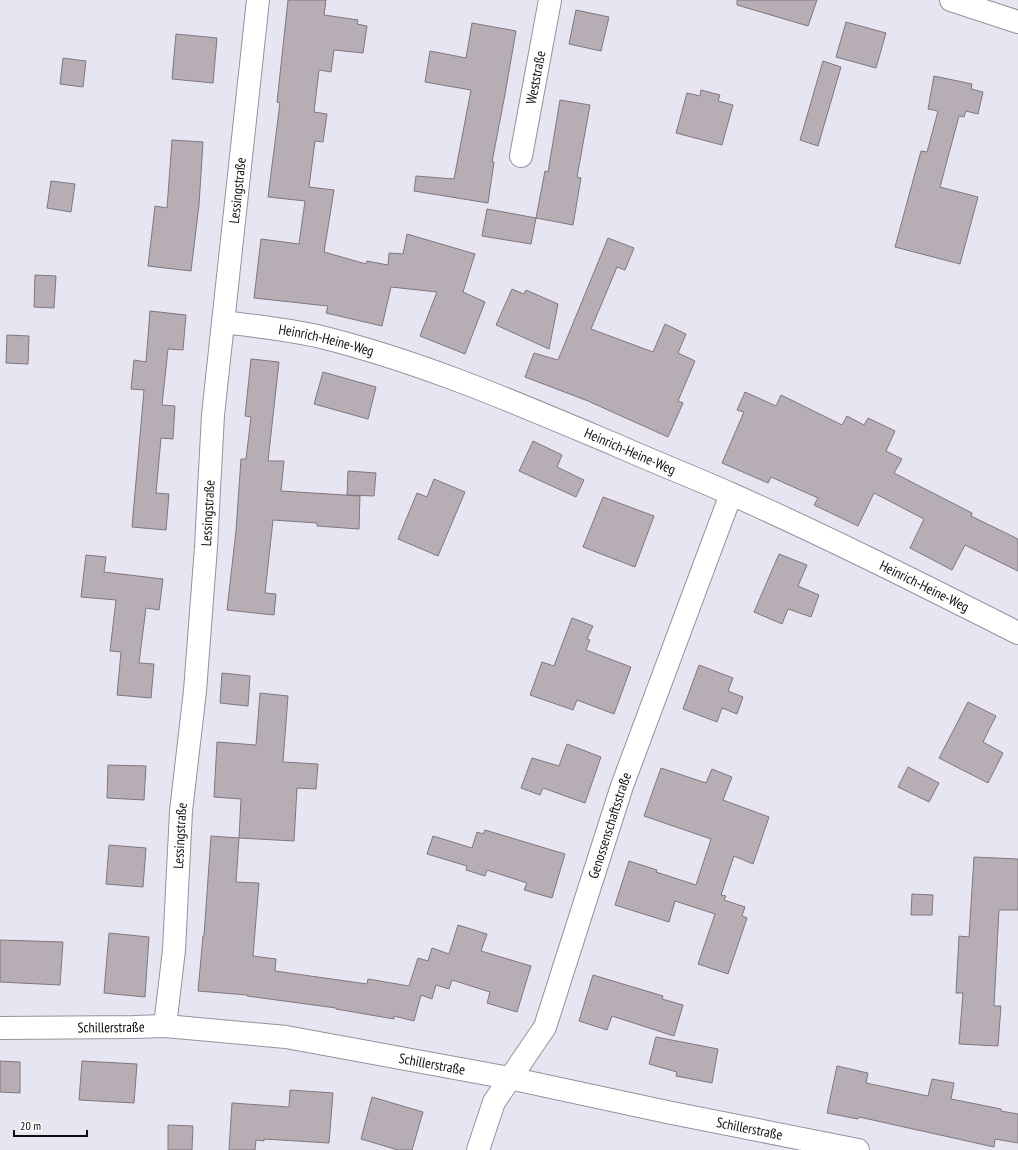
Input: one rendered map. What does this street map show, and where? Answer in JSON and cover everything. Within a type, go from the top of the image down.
[{"type":"street","name":"Lessingstraße","points":[[164,1026],[174,950],[181,812],[196,691],[213,415],[258,0]]},
{"type":"street","name":"Weststraße","points":[[522,156],[550,0]]},
{"type":"street","points":[[951,0],[1018,22]]},
{"type":"street","name":"Heinrich-Heine-Weg","points":[[224,322],[315,336],[407,363],[476,388],[554,419],[731,494],[914,580],[1018,633]]},
{"type":"street","name":"Genossenschaftsstraße","points":[[478,1150],[494,1102],[545,1027],[622,786],[731,494]]},
{"type":"street","name":"Schillerstraße","points":[[0,1028],[164,1026],[286,1037],[509,1078],[667,1112],[858,1150]]},
{"type":"building","points":[[288,0],[326,0],[324,15],[358,20],[357,24],[367,26],[363,53],[334,50],[331,72],[319,70],[314,112],[327,114],[323,142],[315,141],[309,187],[334,190],[324,252],[366,264],[367,261],[388,265],[389,253],[403,254],[407,234],[475,254],[463,292],[485,302],[465,354],[420,336],[437,292],[391,287],[382,326],[326,313],[328,306],[254,298],[261,239],[299,244],[305,201],[268,197],[280,103],[277,102]]},
{"type":"building","points":[[737,0],[817,0],[808,26],[737,5]]},
{"type":"building","points":[[576,10],[609,17],[601,51],[569,44]]},
{"type":"building","points":[[846,22],[886,33],[876,68],[836,57]]},
{"type":"building","points":[[472,23],[516,31],[492,162],[494,162],[488,203],[414,191],[416,176],[454,179],[471,90],[425,82],[430,51],[466,58]]},
{"type":"building","points":[[176,34],[217,38],[213,83],[172,79]]},
{"type":"building","points":[[63,58],[86,61],[83,87],[60,84]]},
{"type":"building","points":[[823,61],[841,67],[818,146],[800,140]]},
{"type":"building","points":[[934,76],[972,84],[971,89],[983,92],[978,114],[966,111],[964,117],[959,116],[940,187],[978,197],[960,264],[895,247],[921,151],[927,152],[938,111],[928,109]]},
{"type":"building","points":[[701,90],[720,95],[718,101],[733,105],[722,145],[676,133],[687,93],[700,96]]},
{"type":"building","points":[[560,100],[590,105],[577,177],[581,178],[573,225],[536,218],[545,171],[548,172]]},
{"type":"building","points":[[172,140],[203,142],[199,205],[191,271],[148,266],[155,206],[167,208]]},
{"type":"building","points":[[51,181],[75,184],[71,212],[47,208]]},
{"type":"building","points":[[487,209],[536,218],[531,244],[482,236]]},
{"type":"building","points":[[608,238],[634,248],[625,270],[617,267],[591,329],[653,352],[665,324],[686,334],[678,353],[695,361],[678,401],[683,403],[668,437],[588,401],[525,377],[534,353],[558,360]]},
{"type":"building","points":[[35,275],[56,276],[54,308],[34,307]]},
{"type":"building","points":[[512,289],[524,294],[526,290],[558,304],[549,349],[496,325]]},
{"type":"building","points":[[150,311],[186,315],[183,350],[168,349],[162,405],[175,406],[173,439],[161,438],[156,493],[169,494],[166,530],[132,527],[144,390],[131,389],[134,360],[146,362]]},
{"type":"building","points":[[7,335],[29,336],[28,364],[6,363]]},
{"type":"building","points":[[251,359],[279,362],[268,461],[284,461],[281,491],[360,496],[359,529],[317,526],[317,523],[273,520],[265,593],[276,594],[274,615],[227,610],[236,531],[241,459],[246,459],[251,417],[245,416]]},
{"type":"building","points":[[323,372],[376,387],[368,419],[314,404]]},
{"type":"building","points":[[745,392],[776,406],[781,395],[842,425],[847,416],[864,425],[868,418],[895,431],[886,451],[902,459],[894,473],[972,513],[971,516],[1018,539],[1018,571],[965,545],[952,570],[910,548],[924,519],[874,493],[858,526],[814,505],[818,498],[771,477],[768,483],[722,463],[744,412],[737,410]]},
{"type":"building","points":[[533,441],[562,455],[557,467],[584,480],[576,497],[519,471]]},
{"type":"building","points":[[348,471],[376,473],[374,496],[347,495]]},
{"type":"building","points":[[434,479],[465,492],[438,556],[398,539],[417,493],[427,497]]},
{"type":"building","points":[[603,497],[654,516],[635,567],[583,547]]},
{"type":"building","points":[[779,554],[807,565],[798,586],[819,595],[811,617],[788,609],[782,624],[754,612]]},
{"type":"building","points":[[86,555],[106,557],[104,572],[163,579],[159,610],[146,608],[139,663],[154,664],[151,698],[117,695],[121,652],[110,651],[116,600],[81,597]]},
{"type":"building","points":[[572,618],[593,626],[587,639],[590,640],[586,650],[631,667],[614,714],[577,700],[573,710],[530,695],[542,662],[554,666]]},
{"type":"building","points":[[699,665],[733,678],[728,691],[743,697],[737,714],[722,708],[717,722],[683,709]]},
{"type":"building","points":[[222,673],[250,676],[248,706],[220,703]]},
{"type":"building","points":[[260,693],[288,696],[283,762],[318,764],[316,789],[297,788],[294,841],[239,838],[241,799],[214,797],[217,742],[256,745]]},
{"type":"building","points":[[968,702],[996,716],[983,742],[1003,753],[988,783],[939,758]]},
{"type":"building","points":[[567,744],[601,757],[585,803],[543,788],[540,795],[521,788],[532,758],[559,766]]},
{"type":"building","points":[[108,765],[146,766],[144,800],[107,798]]},
{"type":"building","points":[[908,767],[939,783],[929,802],[898,787]]},
{"type":"building","points":[[661,768],[706,783],[712,769],[732,777],[723,800],[769,817],[753,864],[734,856],[721,895],[726,896],[724,900],[745,907],[742,916],[747,918],[728,974],[698,964],[715,914],[675,901],[669,922],[615,905],[629,861],[657,870],[656,872],[696,885],[711,839],[644,816]]},
{"type":"building","points":[[485,830],[565,854],[552,898],[524,890],[527,883],[487,870],[485,876],[466,870],[467,866],[427,854],[433,836],[472,848],[477,832],[483,834]]},
{"type":"building","points":[[211,836],[239,838],[236,882],[259,883],[253,956],[276,959],[275,971],[367,984],[368,979],[409,986],[418,958],[428,961],[432,948],[449,954],[458,925],[487,934],[481,951],[531,966],[517,1012],[487,1003],[490,992],[452,980],[449,989],[436,985],[432,999],[421,995],[414,1021],[394,1016],[394,1019],[336,1008],[247,995],[198,991],[204,936]]},
{"type":"building","points":[[109,845],[146,848],[143,887],[106,884]]},
{"type":"building","points":[[974,857],[1018,859],[1018,910],[999,910],[994,1006],[1001,1006],[998,1046],[959,1044],[963,993],[956,993],[959,936],[969,937]]},
{"type":"building","points":[[912,894],[933,895],[932,915],[911,915]]},
{"type":"building","points":[[109,933],[149,937],[145,997],[104,993]]},
{"type":"building","points":[[0,940],[63,942],[60,985],[0,982]]},
{"type":"building","points":[[593,975],[663,996],[662,999],[683,1005],[674,1036],[612,1016],[607,1030],[579,1021]]},
{"type":"building","points":[[656,1037],[718,1049],[712,1083],[676,1076],[677,1072],[649,1064]]},
{"type":"building","points":[[0,1061],[20,1062],[20,1093],[0,1092]]},
{"type":"building","points":[[82,1061],[137,1064],[134,1103],[79,1100]]},
{"type":"building","points":[[837,1066],[868,1073],[866,1083],[928,1096],[932,1079],[954,1083],[951,1099],[1018,1114],[1018,1143],[995,1139],[994,1147],[859,1117],[858,1119],[827,1113]]},
{"type":"building","points":[[290,1090],[333,1093],[329,1143],[264,1139],[264,1141],[256,1140],[255,1150],[229,1150],[232,1103],[289,1107]]},
{"type":"building","points":[[372,1097],[423,1112],[412,1150],[398,1150],[361,1139]]},
{"type":"building","points":[[168,1125],[193,1126],[192,1150],[168,1150]]}]
